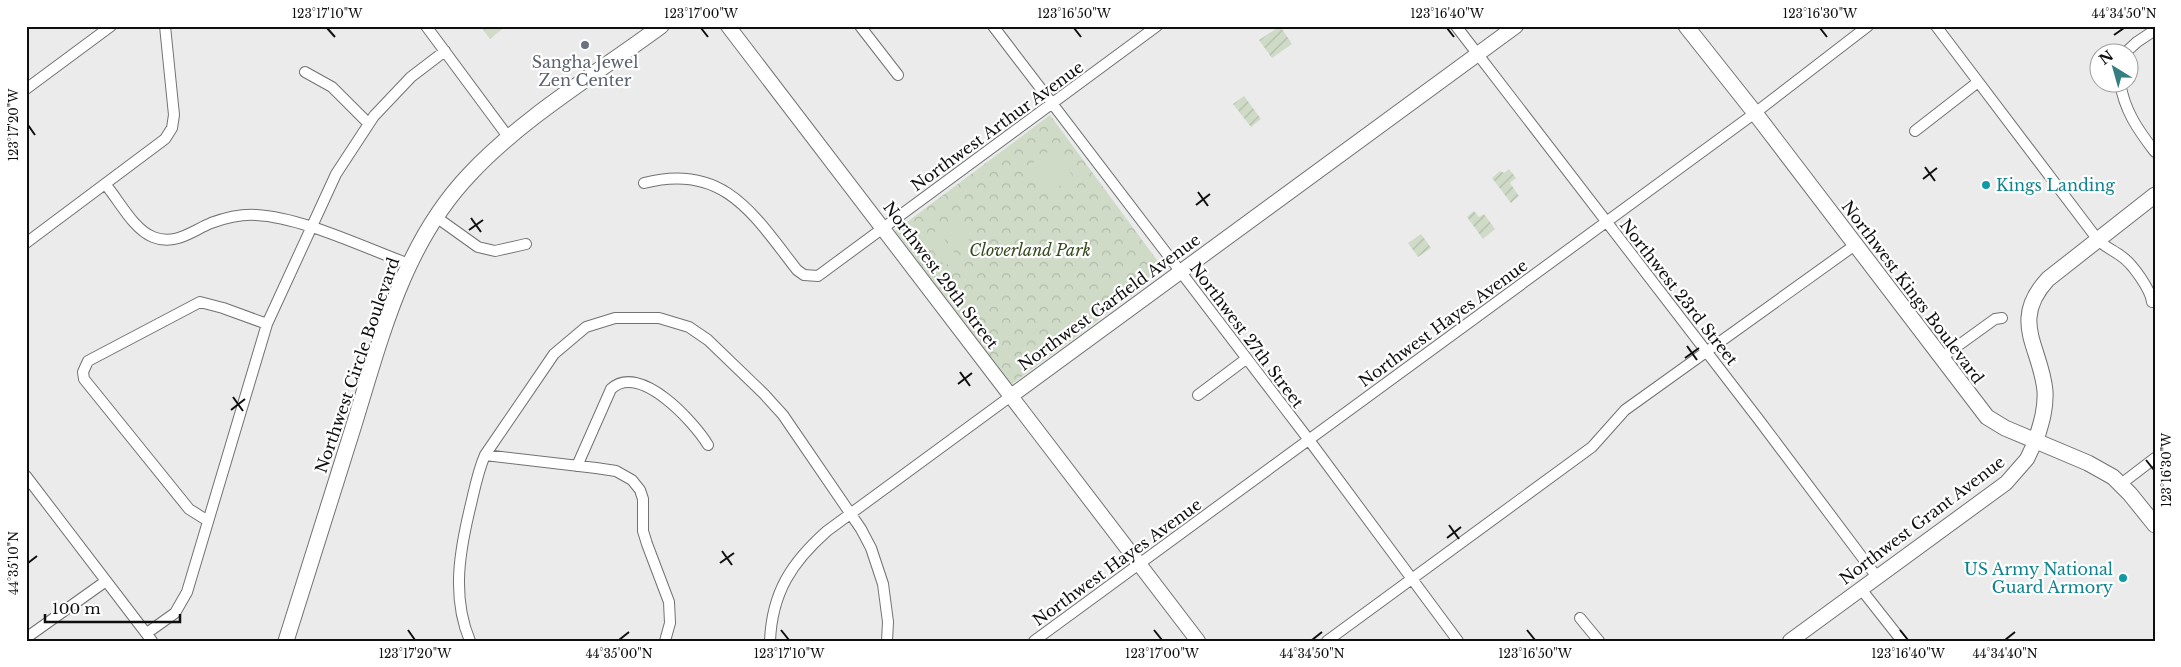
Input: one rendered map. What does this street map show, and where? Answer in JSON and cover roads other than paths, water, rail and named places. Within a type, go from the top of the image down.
[{"type":"main road","name":"Northwest Circle Boulevard","points":[[286,641],[376,355],[408,264],[436,217],[470,174],[510,138],[660,26]]},
{"type":"main road","name":"Northwest Kings Boulevard","points":[[1686,26],[1987,417],[2005,428],[2088,463],[2121,484],[2155,525]]},
{"type":"main road","name":"Northwest Grant Avenue","points":[[2036,440],[2043,418],[2045,393],[2042,372],[2029,331],[2032,305],[2042,285],[2048,279],[2155,195]]},
{"type":"street","points":[[26,89],[111,26]]},
{"type":"street","points":[[26,243],[165,139],[172,128],[174,115],[173,86],[165,26]]},
{"type":"street","points":[[426,26],[510,138]]},
{"type":"street","name":"Northwest 29th Street","points":[[728,26],[1198,641]]},
{"type":"street","points":[[860,26],[898,75]]},
{"type":"street","name":"Northwest 27th Street","points":[[993,26],[1309,440],[1458,641]]},
{"type":"street","name":"Northwest 23rd Street","points":[[1456,26],[1706,351],[1877,578]]},
{"type":"street","name":"Northwest Garfield Avenue","points":[[770,641],[771,626],[778,597],[792,567],[807,549],[851,514],[1516,26]]},
{"type":"street","name":"Northwest Hayes Avenue","points":[[1034,641],[1754,113],[1868,26]]},
{"type":"street","points":[[1936,26],[2098,240],[2106,248],[2126,260],[2150,292],[2152,302]]},
{"type":"street","name":"Northwest Arthur Avenue","points":[[644,183],[676,178],[694,179],[712,184],[728,192],[753,213],[797,270],[811,277],[823,273],[1053,105],[1152,28]]},
{"type":"street","points":[[2137,42],[2155,30]]},
{"type":"street","points":[[26,476],[150,637],[181,606],[190,585],[267,324],[336,174],[368,123],[411,77],[445,51]]},
{"type":"street","points":[[305,72],[332,87],[368,123]]},
{"type":"street","points":[[1915,131],[1978,82]]},
{"type":"street","points":[[2122,92],[2126,106],[2134,123],[2155,152]]},
{"type":"street","points":[[105,184],[138,226],[152,237],[163,240],[174,240],[209,224],[236,216],[273,217],[312,228],[408,264]]},
{"type":"street","points":[[436,217],[470,243],[484,249],[495,251],[526,244]]},
{"type":"street","points":[[1327,641],[1592,447],[1625,410],[1855,245]]},
{"type":"street","points":[[208,520],[189,509],[84,379],[84,366],[88,361],[200,302],[267,324]]},
{"type":"street","points":[[470,641],[459,601],[459,566],[463,535],[479,468],[485,455],[542,369],[554,354],[575,336],[586,328],[605,320],[659,318],[674,321],[698,332],[764,394],[783,415],[851,514],[871,548],[883,584],[888,622],[887,641]]},
{"type":"street","points":[[1941,358],[1994,319],[2002,318]]},
{"type":"street","points":[[1198,395],[1246,359]]},
{"type":"street","points":[[577,466],[611,390],[621,382],[631,382],[649,389],[676,406],[689,418],[708,445]]},
{"type":"street","name":"Northwest Grant Avenue","points":[[1790,641],[2006,483],[2027,459],[2036,440]]},
{"type":"street","points":[[485,455],[616,471],[632,480],[640,490],[643,499],[645,537],[669,602],[670,623],[665,641]]},
{"type":"street","points":[[2121,484],[2155,458]]},
{"type":"street","points":[[26,638],[106,581]]},
{"type":"street","points":[[1861,589],[1902,641]]},
{"type":"street","points":[[1580,618],[1599,641]]},
{"type":"place","name":"Sangha Jewel Zen Center","points":[[585,45]]},
{"type":"place","name":"Kings Landing","points":[[1986,185]]},
{"type":"place","name":"US Army National Guard Armory","points":[[2123,578]]},
{"type":"park label","name":"Cloverland Park","points":[[1030,250]]}]
